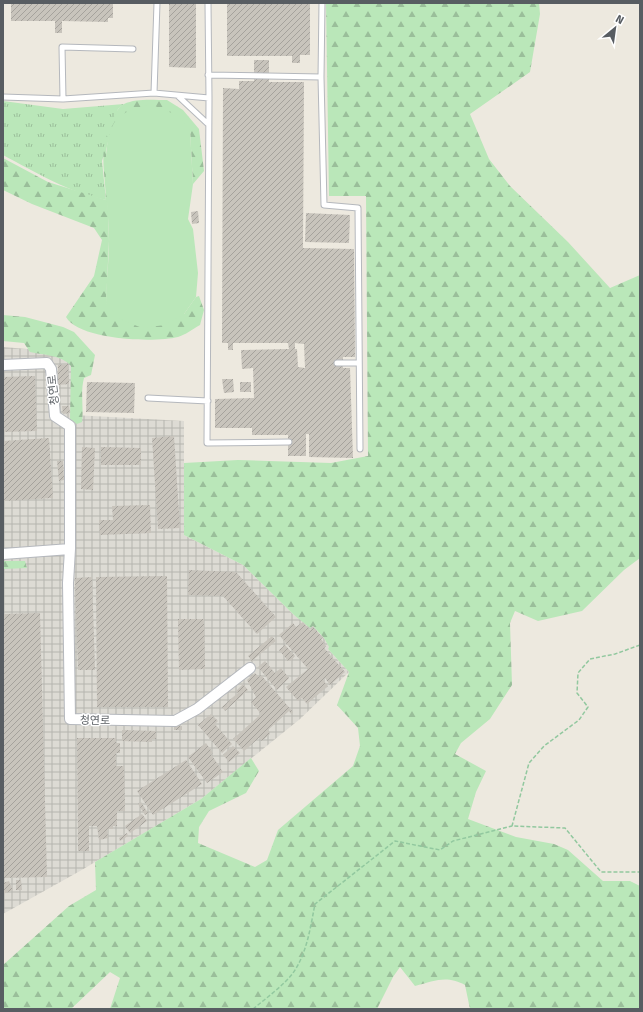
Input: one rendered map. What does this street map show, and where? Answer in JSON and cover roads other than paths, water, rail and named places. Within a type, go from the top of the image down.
[{"type":"street","name":"청연로","points":[[3,365],[47,363],[51,369],[56,416],[70,426],[70,549],[68,583],[70,720],[175,721],[197,709],[250,668]]},
{"type":"street","points":[[3,554],[70,549]]},
{"type":"lane","points":[[154,93],[157,3]]},
{"type":"lane","points":[[208,3],[209,98],[207,443],[289,442]]},
{"type":"lane","points":[[322,3],[321,77],[324,205],[358,208],[358,364],[360,449]]},
{"type":"lane","points":[[63,98],[62,47],[133,49]]},
{"type":"lane","points":[[208,75],[321,77]]},
{"type":"lane","points":[[3,97],[63,98],[154,93],[209,98]]},
{"type":"lane","points":[[178,96],[208,124]]},
{"type":"lane","points":[[337,363],[358,364]]},
{"type":"lane","points":[[148,398],[208,401]]}]
